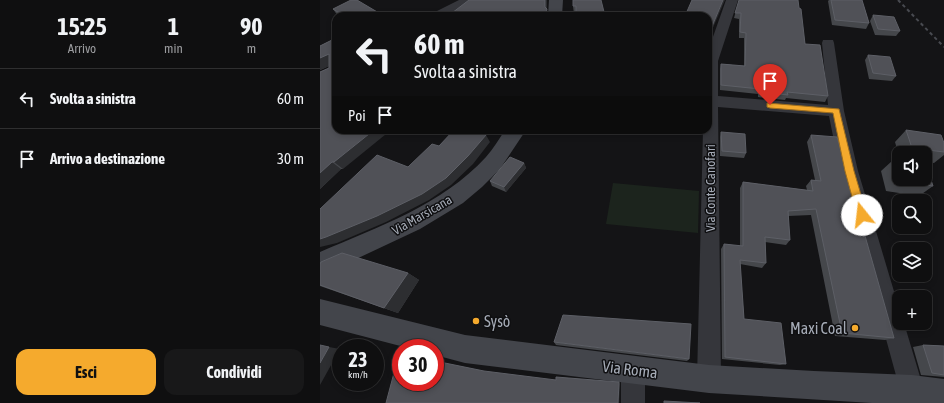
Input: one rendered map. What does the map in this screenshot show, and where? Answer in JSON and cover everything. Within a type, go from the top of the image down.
[{"type":"main road","points":[[555,12],[556,0]]},
{"type":"main road","name":"Via Marsicana","points":[[320,264],[377,240],[439,208],[470,185],[494,162],[513,134]]},
{"type":"main road","name":"Via Marsicana","points":[[320,259],[351,250]]},
{"type":"main road","name":"Via Roma","points":[[320,312],[465,349],[633,369],[817,395],[912,390],[944,394]]},
{"type":"street","points":[[445,12],[468,0]]},
{"type":"street","name":"Via Conte Canofari","points":[[712,58],[732,0]]},
{"type":"street","points":[[828,43],[836,111],[849,171],[912,390]]},
{"type":"street","points":[[712,101],[836,111]]},
{"type":"street","name":"Via Conte Canofari","points":[[709,379],[710,134]]},
{"type":"street","points":[[633,369],[633,403]]},
{"type":"shaded area","points":[[613,183],[699,191],[698,233],[606,224]]},
{"type":"building","points":[[351,0],[357,0],[377,12],[338,12],[333,9]]},
{"type":"building","points":[[469,0],[545,0],[545,7],[547,9],[546,12],[453,12]]},
{"type":"building","points":[[573,0],[601,0],[604,12],[576,12],[576,6],[573,6]]},
{"type":"building","points":[[692,0],[723,0],[712,26],[712,12],[687,12]]},
{"type":"building","points":[[739,0],[798,0],[799,8],[801,9],[805,44],[820,45],[828,96],[787,92],[788,95],[760,92],[760,89],[721,85],[721,64],[745,66],[746,33],[740,32],[741,13],[735,13]]},
{"type":"building","points":[[831,0],[862,0],[869,23],[835,20]]},
{"type":"building","points":[[873,15],[894,17],[900,31],[878,29]]},
{"type":"building","points":[[332,40],[332,134],[369,134],[320,173],[320,72],[329,68],[329,54],[320,58],[320,46]]},
{"type":"building","points":[[868,55],[890,57],[896,76],[873,73]]},
{"type":"building","points":[[906,130],[941,135],[944,143],[944,152],[932,150],[932,146],[911,146]]},
{"type":"building","points":[[721,132],[745,134],[746,153],[722,151]]},
{"type":"building","points":[[450,134],[486,135],[446,178],[422,194],[377,216],[320,239],[320,209],[377,155],[408,167],[432,144],[439,146]]},
{"type":"building","points":[[811,135],[837,137],[894,338],[842,333],[816,209],[788,211],[790,240],[765,237],[766,263],[740,260],[744,319],[781,323],[786,364],[725,357],[724,244],[743,246],[743,182],[813,191],[811,180],[821,181]]},
{"type":"building","points":[[510,157],[524,163],[504,187],[490,181]]},
{"type":"building","points":[[342,253],[408,273],[384,308],[320,285],[321,262]]},
{"type":"building","points":[[563,315],[691,324],[689,359],[554,342]]},
{"type":"building","points":[[320,345],[329,347],[320,363]]},
{"type":"building","points":[[923,345],[944,346],[944,375],[932,373]]},
{"type":"building","points":[[444,363],[484,371],[556,380],[556,377],[619,382],[618,403],[386,403],[392,380],[392,391],[444,391]]},
{"type":"building","points":[[664,401],[700,403],[664,403]]},
{"type":"railway","points":[[898,0],[944,47]]},
{"type":"place","name":"Sysò","points":[[476,321]]},
{"type":"place","name":"Maxi Coal","points":[[855,328]]},
{"type":"route","points":[[770,105],[836,111],[849,171],[862,215]]}]
